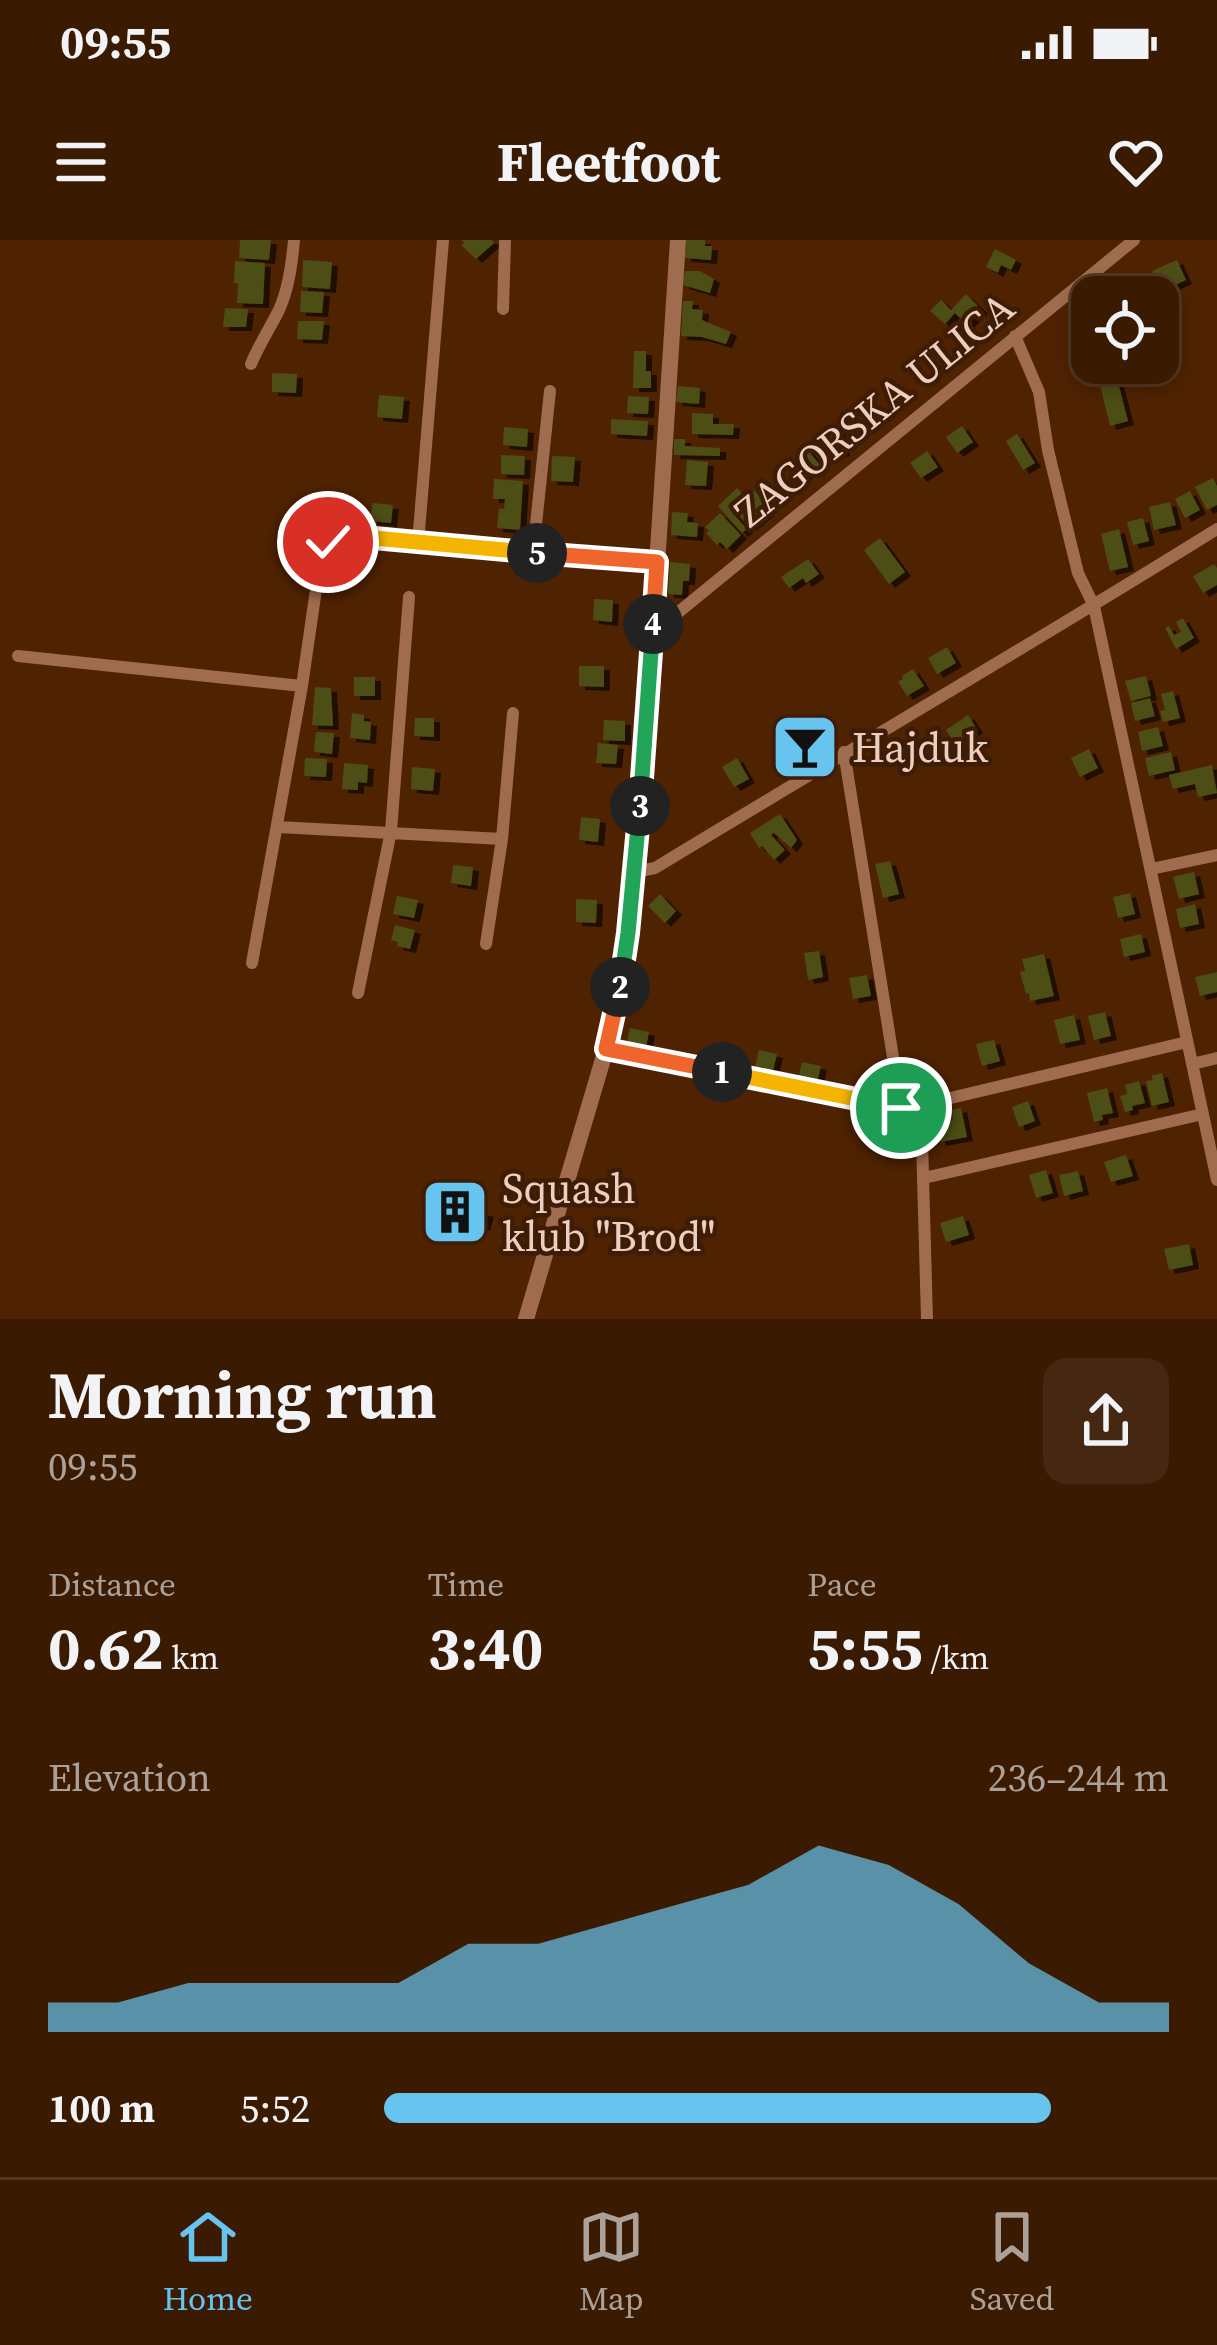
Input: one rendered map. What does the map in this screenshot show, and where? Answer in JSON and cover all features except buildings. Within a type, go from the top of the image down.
[{"type":"main road","points":[[526,1319],[619,994],[635,872],[678,240]]},
{"type":"street","points":[[251,364],[279,310],[294,240]]},
{"type":"street","points":[[418,543],[442,240]]},
{"type":"street","points":[[503,309],[505,240]]},
{"type":"street","points":[[1108,240],[1112,257]]},
{"type":"street","name":"ZAGORSKA ULICA","points":[[653,620],[675,615],[1134,240]]},
{"type":"street","points":[[1015,336],[1039,392],[1078,573],[1094,606],[1217,1180]]},
{"type":"street","points":[[533,553],[550,391]]},
{"type":"street","points":[[635,872],[655,868],[1217,529]]},
{"type":"street","points":[[252,963],[320,562],[334,537],[657,562]]},
{"type":"street","points":[[358,993],[391,831],[409,597]]},
{"type":"street","points":[[18,656],[302,686]]},
{"type":"street","points":[[486,944],[502,839],[513,713]]},
{"type":"street","points":[[844,752],[901,1108]]},
{"type":"street","points":[[278,827],[502,839]]},
{"type":"street","points":[[1151,869],[1217,855]]},
{"type":"street","points":[[606,1049],[901,1108],[1187,1042]]},
{"type":"street","points":[[1192,1064],[1217,1058]]},
{"type":"street","points":[[921,1105],[927,1319]]},
{"type":"street","points":[[924,1178],[1203,1114]]},
{"type":"place","name":"Hajduk","points":[[805,747]]},
{"type":"place","name":"Squash klub \"Brod\"","points":[[455,1212]]},
{"type":"route","points":[[328,542],[341,535],[657,562],[635,872],[619,994],[606,1049],[901,1108]]}]
